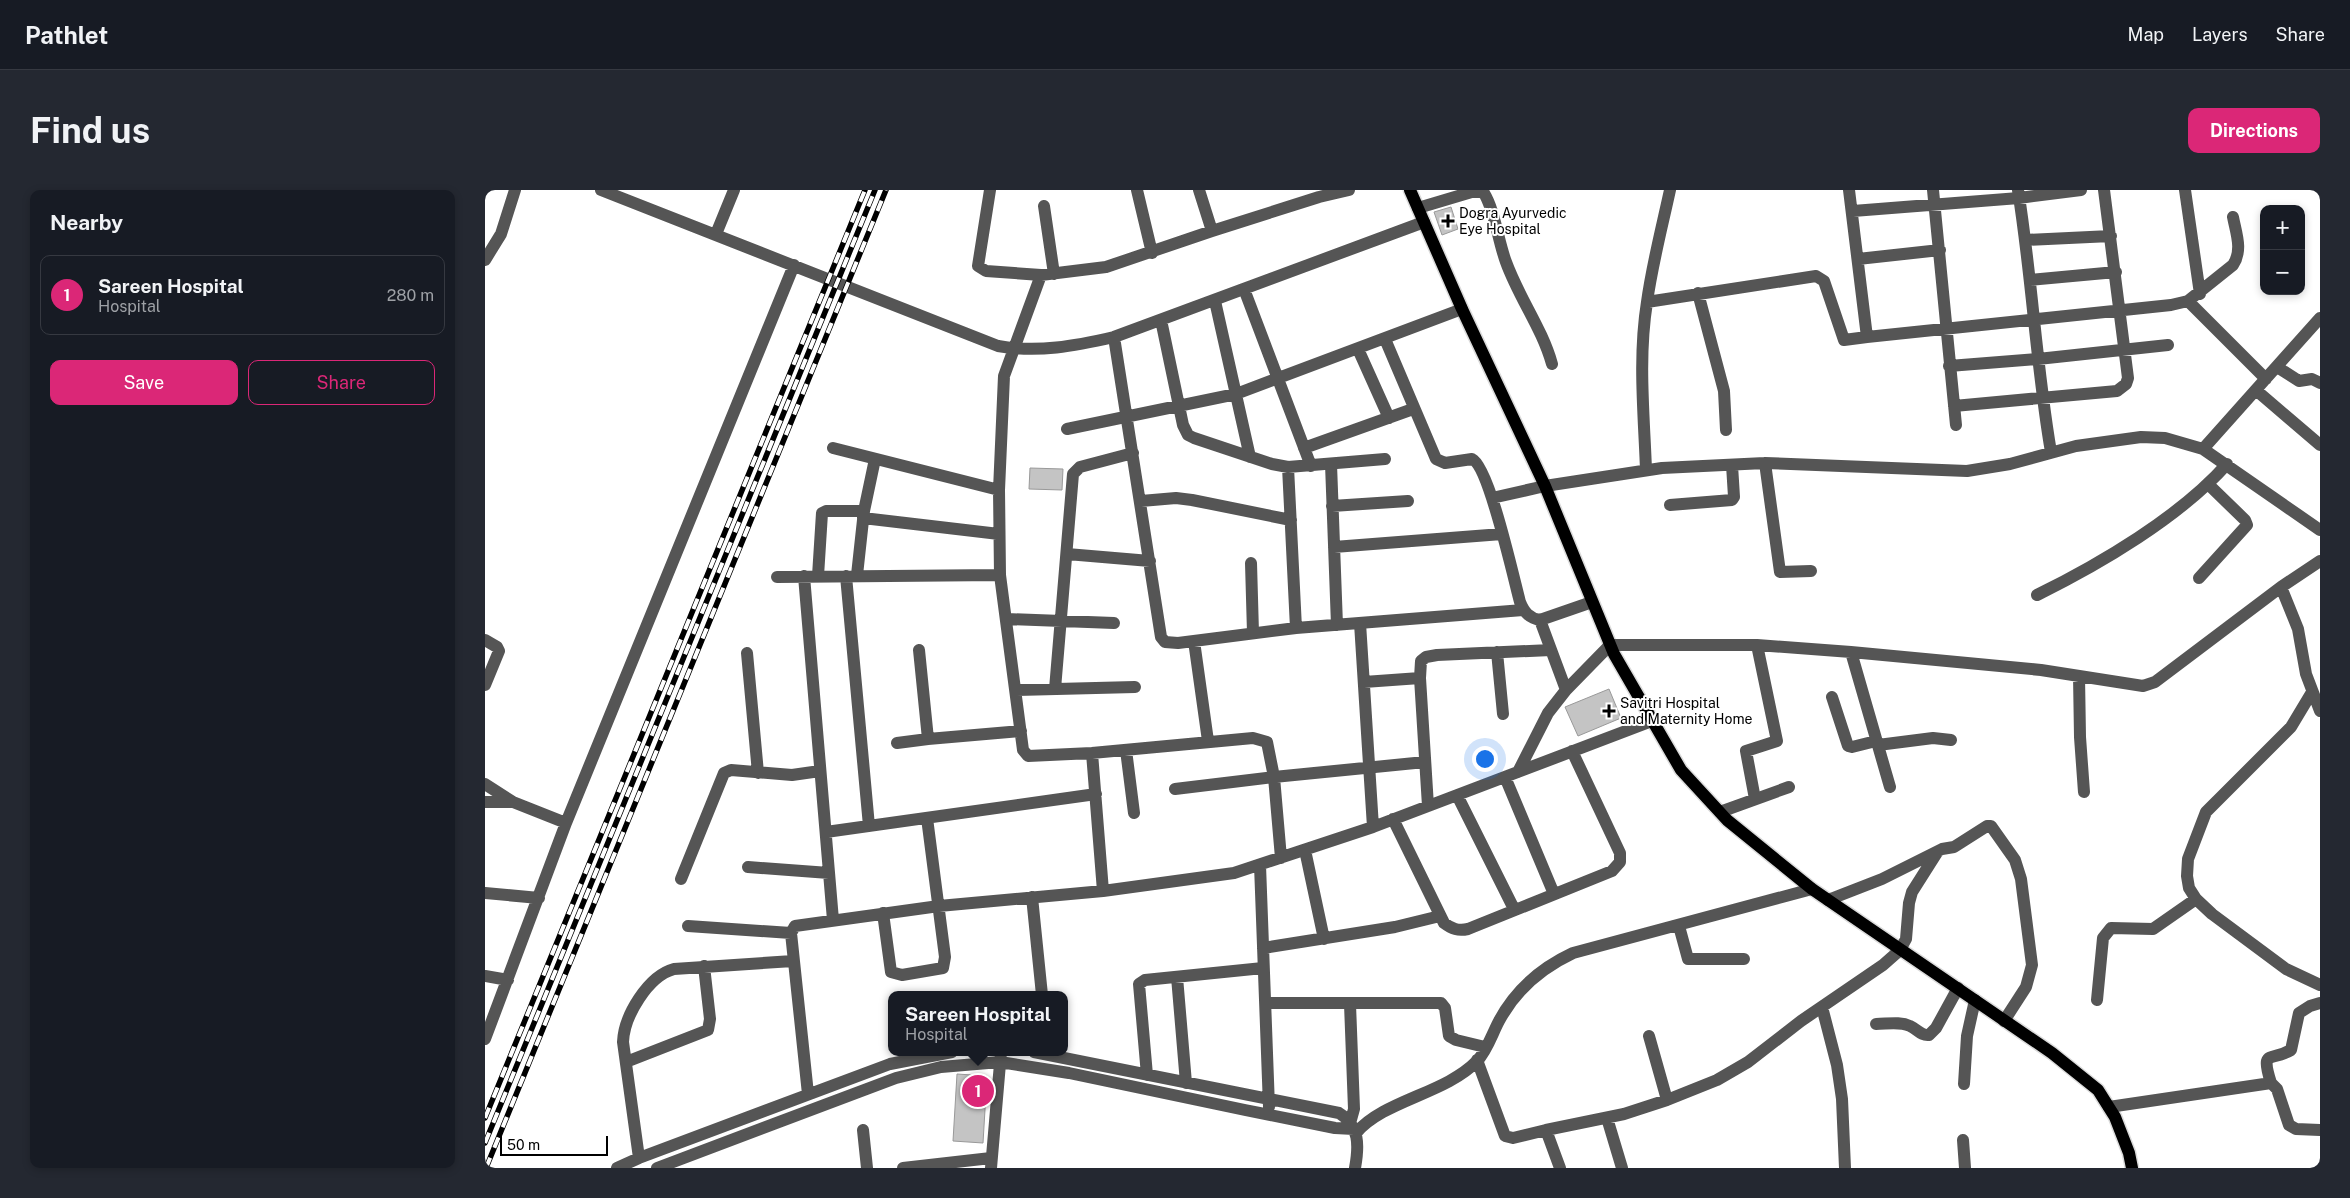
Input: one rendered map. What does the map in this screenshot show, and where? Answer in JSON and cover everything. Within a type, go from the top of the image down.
[{"type":"main road","points":[[1410,190],[1462,309],[1545,486],[1610,645],[1681,770],[1720,812],[1812,889],[2052,1053],[2097,1090],[2115,1116],[2129,1153],[2132,1168]]},
{"type":"street","points":[[485,260],[501,234],[515,190]]},
{"type":"street","points":[[601,190],[998,346],[1035,350],[1061,347],[1113,336],[1424,222]]},
{"type":"street","points":[[716,234],[734,190]]},
{"type":"street","points":[[990,190],[978,266],[986,271],[1041,275],[1106,267],[1319,197],[1349,190]]},
{"type":"street","points":[[1137,190],[1152,253]]},
{"type":"street","points":[[1199,190],[1212,231]]},
{"type":"street","points":[[1646,470],[1641,371],[1647,302],[1670,190]]},
{"type":"street","points":[[1849,190],[1867,337]]},
{"type":"street","points":[[1933,190],[1940,250],[1945,329],[1956,425]]},
{"type":"street","points":[[1853,211],[2019,194],[2081,190]]},
{"type":"street","points":[[1954,406],[2123,388],[2128,378],[2104,190]]},
{"type":"street","points":[[2185,190],[2200,294]]},
{"type":"street","points":[[1418,208],[1475,191],[1483,193],[1506,262],[1520,296],[1544,338],[1552,364]]},
{"type":"street","points":[[2019,194],[2035,320],[2042,397],[2051,452]]},
{"type":"street","points":[[1043,206],[1054,274]]},
{"type":"street","points":[[1647,302],[1816,276],[1824,281],[1844,340],[2035,320],[2188,301],[2200,294],[2233,265],[2237,259],[2239,249],[2233,217]]},
{"type":"street","points":[[2025,240],[2111,236]]},
{"type":"street","points":[[1858,259],[1940,250]]},
{"type":"street","points":[[486,1034],[566,823],[794,265]]},
{"type":"street","points":[[2030,280],[2115,272]]},
{"type":"street","points":[[1041,275],[1005,376],[999,490],[1000,575],[1017,690],[1023,750],[1028,756],[1092,753],[1253,738],[1267,742],[1274,777],[1281,858]]},
{"type":"street","points":[[1244,289],[1311,466]]},
{"type":"street","points":[[1698,293],[1723,391],[1725,430]]},
{"type":"street","points":[[1215,300],[1250,457]]},
{"type":"street","points":[[2188,301],[2266,379]]},
{"type":"street","points":[[1067,429],[1236,394],[1462,309]]},
{"type":"street","points":[[2203,449],[2257,391],[2320,318]]},
{"type":"street","points":[[1161,320],[1185,430],[1189,435],[1250,457],[1288,467],[1385,459]]},
{"type":"street","points":[[1113,336],[1125,416],[1141,501],[1161,637],[1165,642],[1170,644],[1360,622],[1523,610]]},
{"type":"street","points":[[1385,339],[1413,409],[1438,461],[1445,463],[1475,461],[1492,498],[1523,610],[1534,619],[1540,620],[1592,602]]},
{"type":"street","points":[[1949,366],[2038,360],[2168,346]]},
{"type":"street","points":[[1358,349],[1389,418]]},
{"type":"street","points":[[2277,368],[2301,382],[2312,379],[2320,383]]},
{"type":"street","points":[[2257,391],[2320,444]]},
{"type":"street","points":[[1304,448],[1413,409]]},
{"type":"street","points":[[1492,498],[1545,486],[1646,470],[1765,463],[1967,470],[2004,465],[2051,452],[2141,437],[2165,438],[2203,449],[2320,530]]},
{"type":"street","points":[[833,448],[999,490]]},
{"type":"street","points":[[1055,689],[1073,474],[1076,469],[1133,452]]},
{"type":"street","points":[[869,826],[851,575],[875,459]]},
{"type":"street","points":[[1765,463],[1780,572],[1811,571]]},
{"type":"street","points":[[1331,464],[1337,625]]},
{"type":"street","points":[[2037,595],[2111,554],[2209,484],[2227,464]]},
{"type":"street","points":[[1670,505],[1732,500],[1734,493],[1732,465]]},
{"type":"street","points":[[1288,467],[1296,628]]},
{"type":"street","points":[[2199,578],[2247,525],[2245,520],[2209,484]]},
{"type":"street","points":[[1141,501],[1177,498],[1291,520]]},
{"type":"street","points":[[1332,506],[1408,501]]},
{"type":"street","points":[[818,576],[822,513],[826,511],[999,534]]},
{"type":"street","points":[[1334,547],[1502,534]]},
{"type":"street","points":[[1067,554],[1150,561]]},
{"type":"street","points":[[1518,772],[1535,735],[1566,690],[1610,645],[1757,645],[1851,652],[2003,666],[2135,686],[2155,682],[2281,587],[2320,561]]},
{"type":"street","points":[[1251,563],[1253,633]]},
{"type":"street","points":[[777,577],[1000,575]]},
{"type":"street","points":[[804,576],[833,920]]},
{"type":"street","points":[[2281,587],[2301,640],[2303,661],[2311,692],[2320,711]]},
{"type":"street","points":[[1007,619],[1114,624]]},
{"type":"street","points":[[1540,620],[1566,690]]},
{"type":"street","points":[[1360,622],[1373,827]]},
{"type":"street","points":[[485,640],[497,647],[499,652],[485,685]]},
{"type":"street","points":[[1194,641],[1208,741]]},
{"type":"street","points":[[1755,799],[1746,751],[1777,742],[1757,645]]},
{"type":"street","points":[[919,650],[928,739]]},
{"type":"street","points":[[1428,806],[1420,678],[1421,661],[1427,657],[1551,650]]},
{"type":"street","points":[[1497,652],[1503,714]]},
{"type":"street","points":[[1851,652],[1890,787]]},
{"type":"street","points":[[747,653],[757,772]]},
{"type":"street","points":[[2079,676],[2079,737],[2083,792]]},
{"type":"street","points":[[1364,682],[1420,678]]},
{"type":"street","points":[[1017,690],[1135,686]]},
{"type":"street","points":[[2311,692],[2291,727],[2206,812],[2201,820],[2187,868],[2189,888],[2196,899],[2212,914],[2286,969],[2320,985]]},
{"type":"street","points":[[1832,697],[1847,746],[1853,747],[1933,738],[1951,740]]},
{"type":"street","points":[[809,1094],[793,961],[791,934],[795,926],[939,906],[1103,891],[1205,878],[1260,865],[1373,827],[1652,721]]},
{"type":"street","points":[[897,743],[1021,731]]},
{"type":"street","points":[[1127,750],[1134,813]]},
{"type":"street","points":[[1393,819],[1440,916],[1450,928],[1459,930],[1612,871],[1620,862],[1620,853],[1572,751]]},
{"type":"street","points":[[1092,753],[1103,891]]},
{"type":"street","points":[[1175,789],[1425,762]]},
{"type":"street","points":[[681,880],[724,773],[731,770],[799,775],[820,770]]},
{"type":"street","points":[[1505,777],[1553,894]]},
{"type":"street","points":[[485,784],[513,802],[566,823]]},
{"type":"street","points":[[1720,812],[1789,787]]},
{"type":"street","points":[[826,832],[1096,794]]},
{"type":"street","points":[[1457,795],[1514,909]]},
{"type":"street","points":[[485,802],[513,802]]},
{"type":"street","points":[[883,913],[888,967],[895,975],[943,968],[945,964],[939,906],[927,818]]},
{"type":"street","points":[[1828,900],[1882,879],[1938,851],[1954,847],[1990,826],[2015,860],[2025,904],[2032,965],[2026,987],[2004,1022]]},
{"type":"street","points":[[1305,850],[1325,939]]},
{"type":"street","points":[[1477,1060],[1505,1136],[1513,1138],[1607,1118],[1667,1100],[1717,1080],[1748,1062],[1883,965],[1900,950],[1906,939],[1909,903],[1912,892],[1938,851]]},
{"type":"street","points":[[1260,865],[1270,1115]]},
{"type":"street","points":[[748,867],[829,873]]},
{"type":"street","points":[[657,1168],[896,1078],[941,1067],[1001,1057],[1047,1069],[1270,1115],[1352,1129],[1428,1092],[1463,1072],[1477,1060],[1513,997],[1549,964],[1573,953],[1812,889]]},
{"type":"street","points":[[485,894],[539,898]]},
{"type":"street","points":[[1033,897],[1042,991]]},
{"type":"street","points":[[2097,1000],[2103,938],[2107,931],[2111,928],[2153,929],[2196,899]]},
{"type":"street","points":[[1263,948],[1395,927],[1440,916]]},
{"type":"street","points":[[688,926],[791,934]]},
{"type":"street","points":[[1679,926],[1688,959],[1716,957],[1744,959]]},
{"type":"street","points":[[639,1158],[626,1062],[624,1030],[627,1021],[650,984],[665,971],[704,966],[793,961]]},
{"type":"street","points":[[626,1062],[708,1030],[710,1019],[704,966]]},
{"type":"street","points":[[1147,1075],[1139,984],[1145,980],[1263,968]]},
{"type":"street","points":[[485,976],[508,980]]},
{"type":"street","points":[[1177,977],[1186,1083]]},
{"type":"street","points":[[1876,1024],[1904,1024],[1911,1026],[1924,1036],[1929,1035],[1937,1028],[1958,988]]},
{"type":"street","points":[[1964,1084],[1967,1036],[1975,1000]]},
{"type":"street","points":[[1266,1003],[1441,1003],[1445,1008],[1449,1036],[1455,1040],[1485,1047]]},
{"type":"street","points":[[2320,1003],[2310,1006],[2299,1013],[2291,1050],[2286,1054],[2273,1055],[2265,1066],[2271,1083],[2277,1089],[2289,1125],[2295,1128],[2320,1130]]},
{"type":"street","points":[[1350,1004],[1354,1109],[1352,1129]]},
{"type":"street","points":[[1822,1007],[1837,1065],[1841,1090],[1845,1168]]},
{"type":"street","points":[[1649,1036],[1667,1100]]},
{"type":"street","points":[[617,1168],[889,1064],[931,1056]]},
{"type":"street","points":[[1047,1069],[1048,1056]]},
{"type":"street","points":[[1057,1056],[1339,1113],[1347,1118],[1359,1147],[1355,1168]]},
{"type":"street","points":[[903,1168],[937,1162],[991,1163],[1001,1057]]},
{"type":"street","points":[[2109,1107],[2271,1083]]},
{"type":"street","points":[[1607,1118],[1622,1168]]},
{"type":"street","points":[[863,1130],[867,1168]]},
{"type":"street","points":[[1546,1130],[1560,1168]]},
{"type":"street","points":[[1963,1140],[1965,1168]]},
{"type":"building","points":[[1451,207],[1458,229],[1442,235],[1434,212]]},
{"type":"building","points":[[1030,468],[1063,469],[1062,490],[1029,489]]},
{"type":"building","points":[[1609,689],[1621,718],[1578,736],[1565,707]]},
{"type":"building","points":[[957,1074],[987,1076],[983,1143],[953,1141]]},
{"type":"railway","points":[[485,1118],[865,190]]},
{"type":"railway","points":[[485,1143],[875,190]]},
{"type":"railway","points":[[486,1168],[886,190]]},
{"type":"place","name":"Dogra Ayurvedic Eye Hospital","points":[[1448,221]]},
{"type":"place","name":"Savitri Hospital and Maternity Home","points":[[1609,711]]},
{"type":"place","name":"Sareen Hospital","points":[[978,1091]]}]
